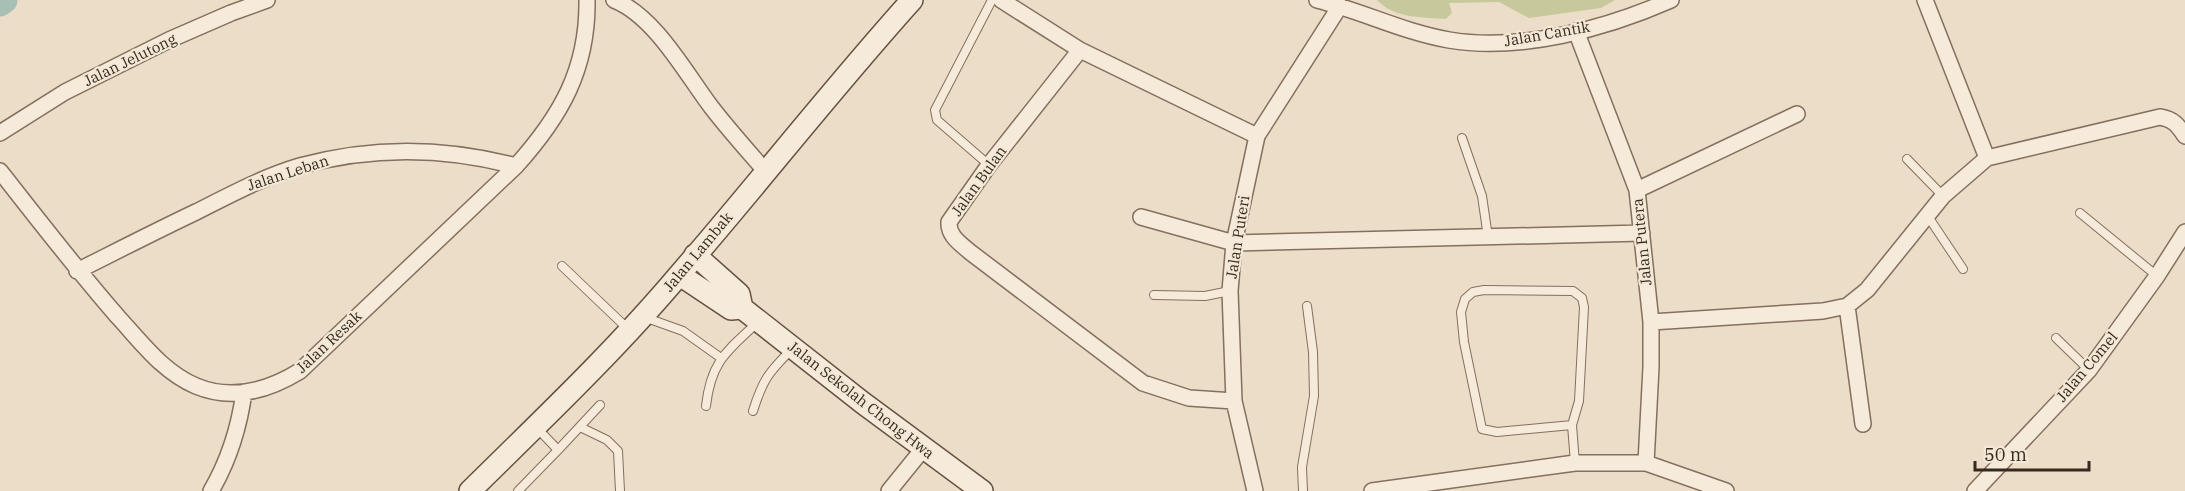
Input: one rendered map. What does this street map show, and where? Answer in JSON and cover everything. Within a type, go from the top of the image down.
[{"type":"street","name":"Jalan Jelutong","points":[[0,133],[65,92],[169,40],[267,0]]},
{"type":"street","name":"Jalan Resak","points":[[0,171],[77,271],[155,357],[174,374],[197,386],[215,391],[244,392],[269,387],[300,371],[516,166],[541,139],[568,94],[582,47],[587,0]]},
{"type":"street","points":[[614,0],[635,11],[657,31],[713,109],[766,172]]},
{"type":"street","name":"Jalan Lambak","points":[[470,491],[596,366],[680,275],[834,88],[912,0]]},
{"type":"street","points":[[1000,0],[1080,50],[1257,136]]},
{"type":"street","name":"Jalan Cantik","points":[[1317,0],[1448,40],[1484,44],[1527,41],[1576,31],[1635,16],[1671,0]]},
{"type":"street","points":[[1925,0],[1987,158]]},
{"type":"street","name":"Jalan Puteri","points":[[1255,491],[1234,401],[1230,291],[1234,243],[1257,136],[1340,6]]},
{"type":"street","name":"Jalan Putera","points":[[1576,31],[1637,190],[1651,322],[1652,367],[1646,463]]},
{"type":"street","name":"Jalan Bulan","points":[[1080,50],[989,165],[950,222],[949,228],[954,237],[970,252],[1143,383],[1189,398],[1234,401]]},
{"type":"street","points":[[1637,190],[1797,114]]},
{"type":"street","points":[[1651,322],[1822,311],[1847,306],[1867,290],[1943,196],[1987,158],[2160,117],[2170,118],[2185,136]]},
{"type":"street","name":"Jalan Leban","points":[[77,271],[252,184],[300,166],[370,152],[406,150],[479,156],[516,166]]},
{"type":"street","points":[[1141,217],[1234,243],[1641,233]]},
{"type":"street","name":"Jalan Comel","points":[[1975,491],[2089,370],[2157,276],[2185,232]]},
{"type":"street","name":"Jalan Sekolah Chong Hwa","points":[[695,255],[740,294],[742,308]]},
{"type":"street","name":"Jalan Sekolah Chong Hwa","points":[[680,275],[731,309],[742,308],[923,449],[982,491]]},
{"type":"street","points":[[1847,306],[1863,424]]},
{"type":"street","points":[[211,491],[234,444],[244,392]]},
{"type":"street","points":[[889,491],[923,449]]},
{"type":"street","points":[[1372,491],[1575,463],[1646,463],[1726,491]]},
{"type":"lane","points":[[989,165],[937,120],[935,110],[992,0]]},
{"type":"lane","points":[[1462,138],[1482,196],[1488,237]]},
{"type":"lane","points":[[1907,159],[1943,196]]},
{"type":"lane","points":[[2080,213],[2157,276]]},
{"type":"lane","points":[[1927,215],[1963,269]]},
{"type":"lane","points":[[562,266],[636,323],[683,331],[721,358]]},
{"type":"lane","points":[[1572,425],[1497,432],[1482,429],[1464,342],[1461,312],[1465,298],[1473,292],[1484,290],[1573,291],[1582,298],[1584,307],[1582,371],[1579,401],[1572,425],[1575,463]]},
{"type":"lane","points":[[1155,295],[1205,296],[1230,291]]},
{"type":"lane","points":[[1304,491],[1302,467],[1314,396],[1313,352],[1307,306]]},
{"type":"lane","points":[[706,406],[711,378],[721,358],[759,321]]},
{"type":"lane","points":[[2056,338],[2089,370]]},
{"type":"lane","points":[[753,411],[768,373],[794,348]]},
{"type":"lane","points":[[518,491],[600,405]]},
{"type":"lane","points":[[535,426],[558,450]]},
{"type":"lane","points":[[580,427],[607,440],[618,452],[620,491]]},
{"type":"green space","points":[[1377,0],[1615,0],[1601,8],[1529,18],[1499,2],[1449,3],[1452,13],[1446,19],[1400,14]]},
{"type":"waterway","points":[[0,3],[4,0]]}]
